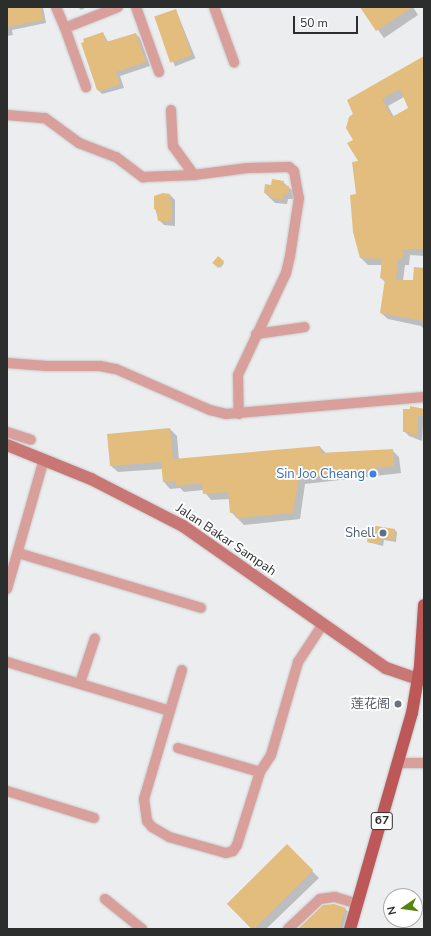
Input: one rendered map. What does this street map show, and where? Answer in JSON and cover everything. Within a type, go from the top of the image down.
[{"type":"main road","name":"Jalan Bakar Sampah","points":[[7,445],[44,459],[134,499],[183,526],[386,668],[418,679]]},
{"type":"main road","name":"67","points":[[350,929],[399,763],[422,666],[424,605]]},
{"type":"street","points":[[56,7],[86,87]]},
{"type":"street","points":[[65,28],[118,7]]},
{"type":"street","points":[[136,7],[159,72]]},
{"type":"street","points":[[214,7],[234,62]]},
{"type":"street","points":[[171,110],[173,146],[194,175]]},
{"type":"street","points":[[7,115],[45,118],[79,143],[116,157],[143,177],[194,175],[248,168],[289,168],[294,171],[299,198],[290,256],[275,296],[238,375],[239,414]]},
{"type":"street","points":[[256,334],[305,327]]},
{"type":"street","points":[[7,363],[47,366],[100,366],[116,369],[210,410],[239,414],[424,397]]},
{"type":"street","points":[[7,432],[31,440]]},
{"type":"street","points":[[7,589],[44,459]]},
{"type":"street","points":[[18,553],[201,608]]},
{"type":"street","points":[[182,670],[143,806],[147,821],[160,832],[191,844],[226,853],[233,851],[237,845],[260,772],[271,756],[298,662],[323,624]]},
{"type":"street","points":[[80,683],[95,638]]},
{"type":"street","points":[[7,662],[170,711]]},
{"type":"street","points":[[178,748],[260,772]]},
{"type":"street","points":[[399,763],[424,763]]},
{"type":"street","points":[[7,791],[94,818]]},
{"type":"street","points":[[288,929],[320,899],[335,897],[358,904]]},
{"type":"street","points":[[105,899],[142,929]]},
{"type":"building","points":[[7,7],[41,7],[43,20],[7,27]]},
{"type":"building","points":[[360,7],[413,7],[376,31]]},
{"type":"building","points":[[176,9],[192,55],[170,63],[154,16]]},
{"type":"building","points":[[103,32],[106,42],[136,33],[146,62],[116,72],[120,84],[100,91],[97,90],[81,43],[84,42],[83,39]]},
{"type":"building","points":[[424,56],[424,249],[404,249],[402,259],[398,259],[396,280],[413,280],[414,267],[424,268],[424,321],[380,313],[385,279],[380,278],[382,259],[360,258],[353,232],[350,195],[356,194],[352,162],[358,161],[347,143],[353,140],[346,128],[349,117],[353,114],[347,100]],"holes":[[[400,89],[408,108],[392,117],[382,99]]]},
{"type":"building","points":[[272,179],[284,181],[283,185],[289,186],[288,195],[283,194],[283,199],[269,198],[270,194],[264,193],[265,184],[271,185]]},
{"type":"building","points":[[163,193],[170,194],[172,217],[170,221],[158,221],[156,209],[154,209],[154,196]]},
{"type":"building","points":[[218,256],[224,261],[218,268],[212,263]]},
{"type":"building","points":[[410,406],[424,409],[424,416],[418,416],[417,436],[410,435],[410,431],[403,432],[403,409],[410,409]]},
{"type":"building","points":[[170,428],[173,459],[320,446],[321,453],[393,449],[394,466],[299,478],[293,513],[236,518],[235,512],[230,513],[228,492],[203,494],[202,483],[176,486],[176,481],[163,482],[161,462],[110,466],[107,434]]},
{"type":"building","points":[[370,525],[395,529],[394,540],[381,538],[380,544],[367,542]]},
{"type":"building","points":[[287,844],[313,870],[254,929],[252,929],[227,904]]},
{"type":"building","points":[[334,904],[346,908],[339,929],[298,929],[323,905]]},
{"type":"place","name":"Sin Joo Cheang","points":[[373,474]]},
{"type":"place","name":"Shell","points":[[383,533]]},
{"type":"place","name":"莲花阁","points":[[398,704]]}]
